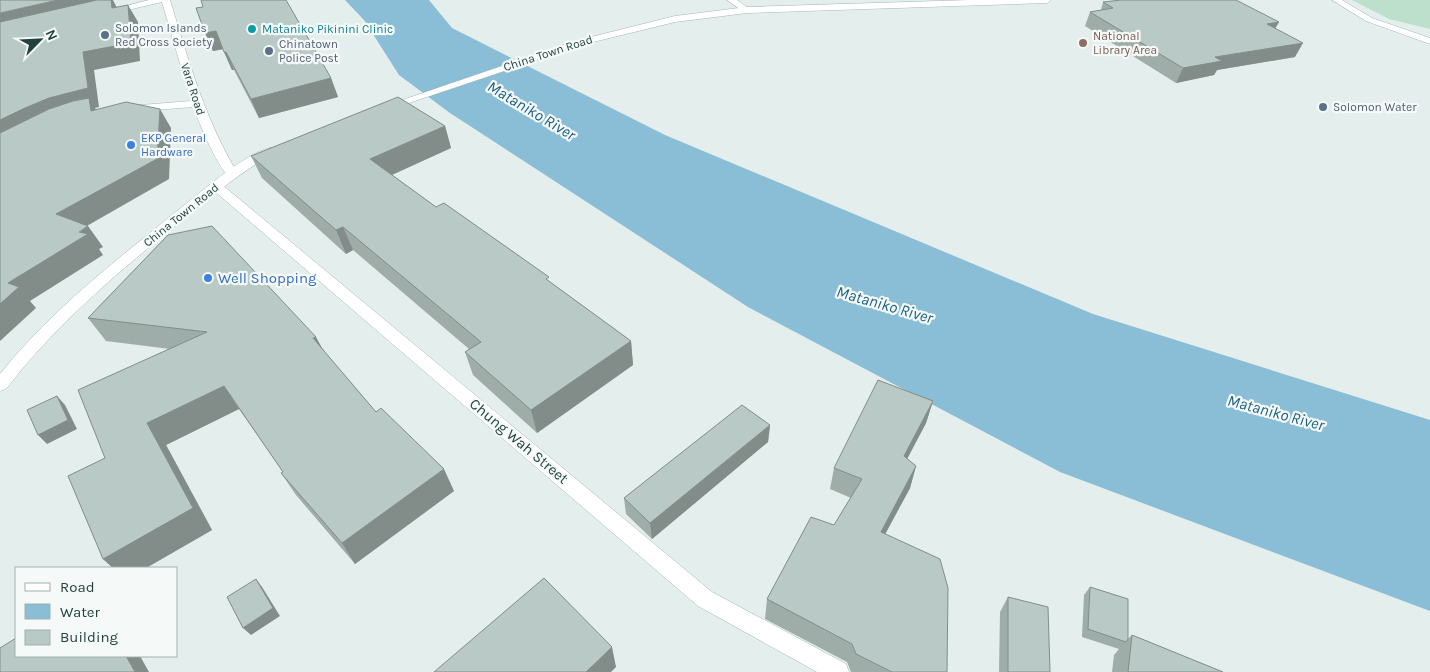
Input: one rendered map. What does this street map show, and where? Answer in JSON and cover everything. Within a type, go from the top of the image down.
[{"type":"street","points":[[104,13],[160,0]]},
{"type":"street","name":"Vara Road","points":[[166,0],[196,104],[214,145],[232,174]]},
{"type":"street","points":[[731,0],[747,10]]},
{"type":"street","name":"China Town Road","points":[[379,110],[578,43],[644,25],[712,13],[747,10],[1047,0]]},
{"type":"street","points":[[1336,0],[1375,21],[1409,35],[1430,41]]},
{"type":"street","points":[[1375,21],[1430,32]]},
{"type":"street","points":[[115,111],[142,107],[196,104]]},
{"type":"street","name":"China Town Road","points":[[0,385],[73,305],[118,265],[232,174],[281,147]]},
{"type":"street","name":"Chung Wah Street","points":[[216,186],[705,599],[838,672]]},
{"type":"green space","points":[[1352,0],[1430,0],[1430,29],[1389,19]]},
{"type":"water","name":"Mataniko River","points":[[345,0],[429,0],[452,28],[665,135],[1093,314],[1430,420],[1430,611],[1060,472],[748,307],[450,113],[399,75],[364,20]]},
{"type":"building","points":[[0,0],[58,0],[0,13]]},
{"type":"building","points":[[97,0],[111,0],[112,8],[128,5],[131,43],[83,52],[88,88],[49,98],[0,120],[0,22]]},
{"type":"building","points":[[201,0],[286,0],[331,78],[251,99],[226,52],[224,52],[216,31],[205,33],[196,8],[203,7]]},
{"type":"building","points":[[1121,0],[1236,0],[1279,22],[1267,24],[1303,43],[1215,57],[1222,61],[1183,68],[1090,12],[1113,8],[1103,2]]},
{"type":"building","points":[[398,97],[445,126],[370,159],[436,207],[444,203],[549,277],[546,279],[631,341],[531,410],[465,352],[481,342],[343,227],[336,230],[251,156]]},
{"type":"building","points":[[89,98],[91,111],[126,102],[160,109],[157,159],[56,214],[88,226],[79,232],[88,234],[8,283],[19,287],[0,304],[0,133],[49,109]]},
{"type":"building","points":[[212,226],[316,337],[313,338],[376,412],[381,408],[444,469],[342,543],[281,473],[283,472],[224,386],[147,423],[193,508],[103,559],[68,476],[105,458],[78,390],[207,332],[88,318],[168,235]]},
{"type":"building","points":[[878,380],[933,401],[904,456],[916,466],[881,532],[940,559],[948,588],[947,672],[892,672],[856,654],[852,644],[767,599],[811,517],[834,525],[862,479],[834,468]]},
{"type":"building","points":[[57,396],[68,420],[38,435],[27,410]]},
{"type":"building","points":[[742,405],[770,425],[650,523],[624,498]]},
{"type":"building","points":[[544,578],[612,647],[586,672],[434,672]]},
{"type":"building","points":[[256,579],[273,608],[243,628],[227,597]]},
{"type":"building","points":[[1090,587],[1128,599],[1128,639],[1126,642],[1088,629]]},
{"type":"building","points":[[1008,597],[1048,607],[1050,672],[1008,672]]},
{"type":"building","points":[[1132,635],[1223,672],[1128,672]]},
{"type":"building","points":[[15,639],[15,657],[127,657],[135,672],[0,672],[0,648]]},
{"type":"place","name":"Mataniko Pikinini Clinic","points":[[252,29]]},
{"type":"place","name":"Solomon Islands Red Cross Society","points":[[105,35]]},
{"type":"place","name":"National Library Area","points":[[1083,43]]},
{"type":"place","name":"Chinatown Police Post","points":[[269,51]]},
{"type":"place","name":"Solomon Water","points":[[1323,107]]},
{"type":"place","name":"EKP General Hardware","points":[[131,145]]},
{"type":"place","name":"Well Shopping","points":[[208,278]]}]
